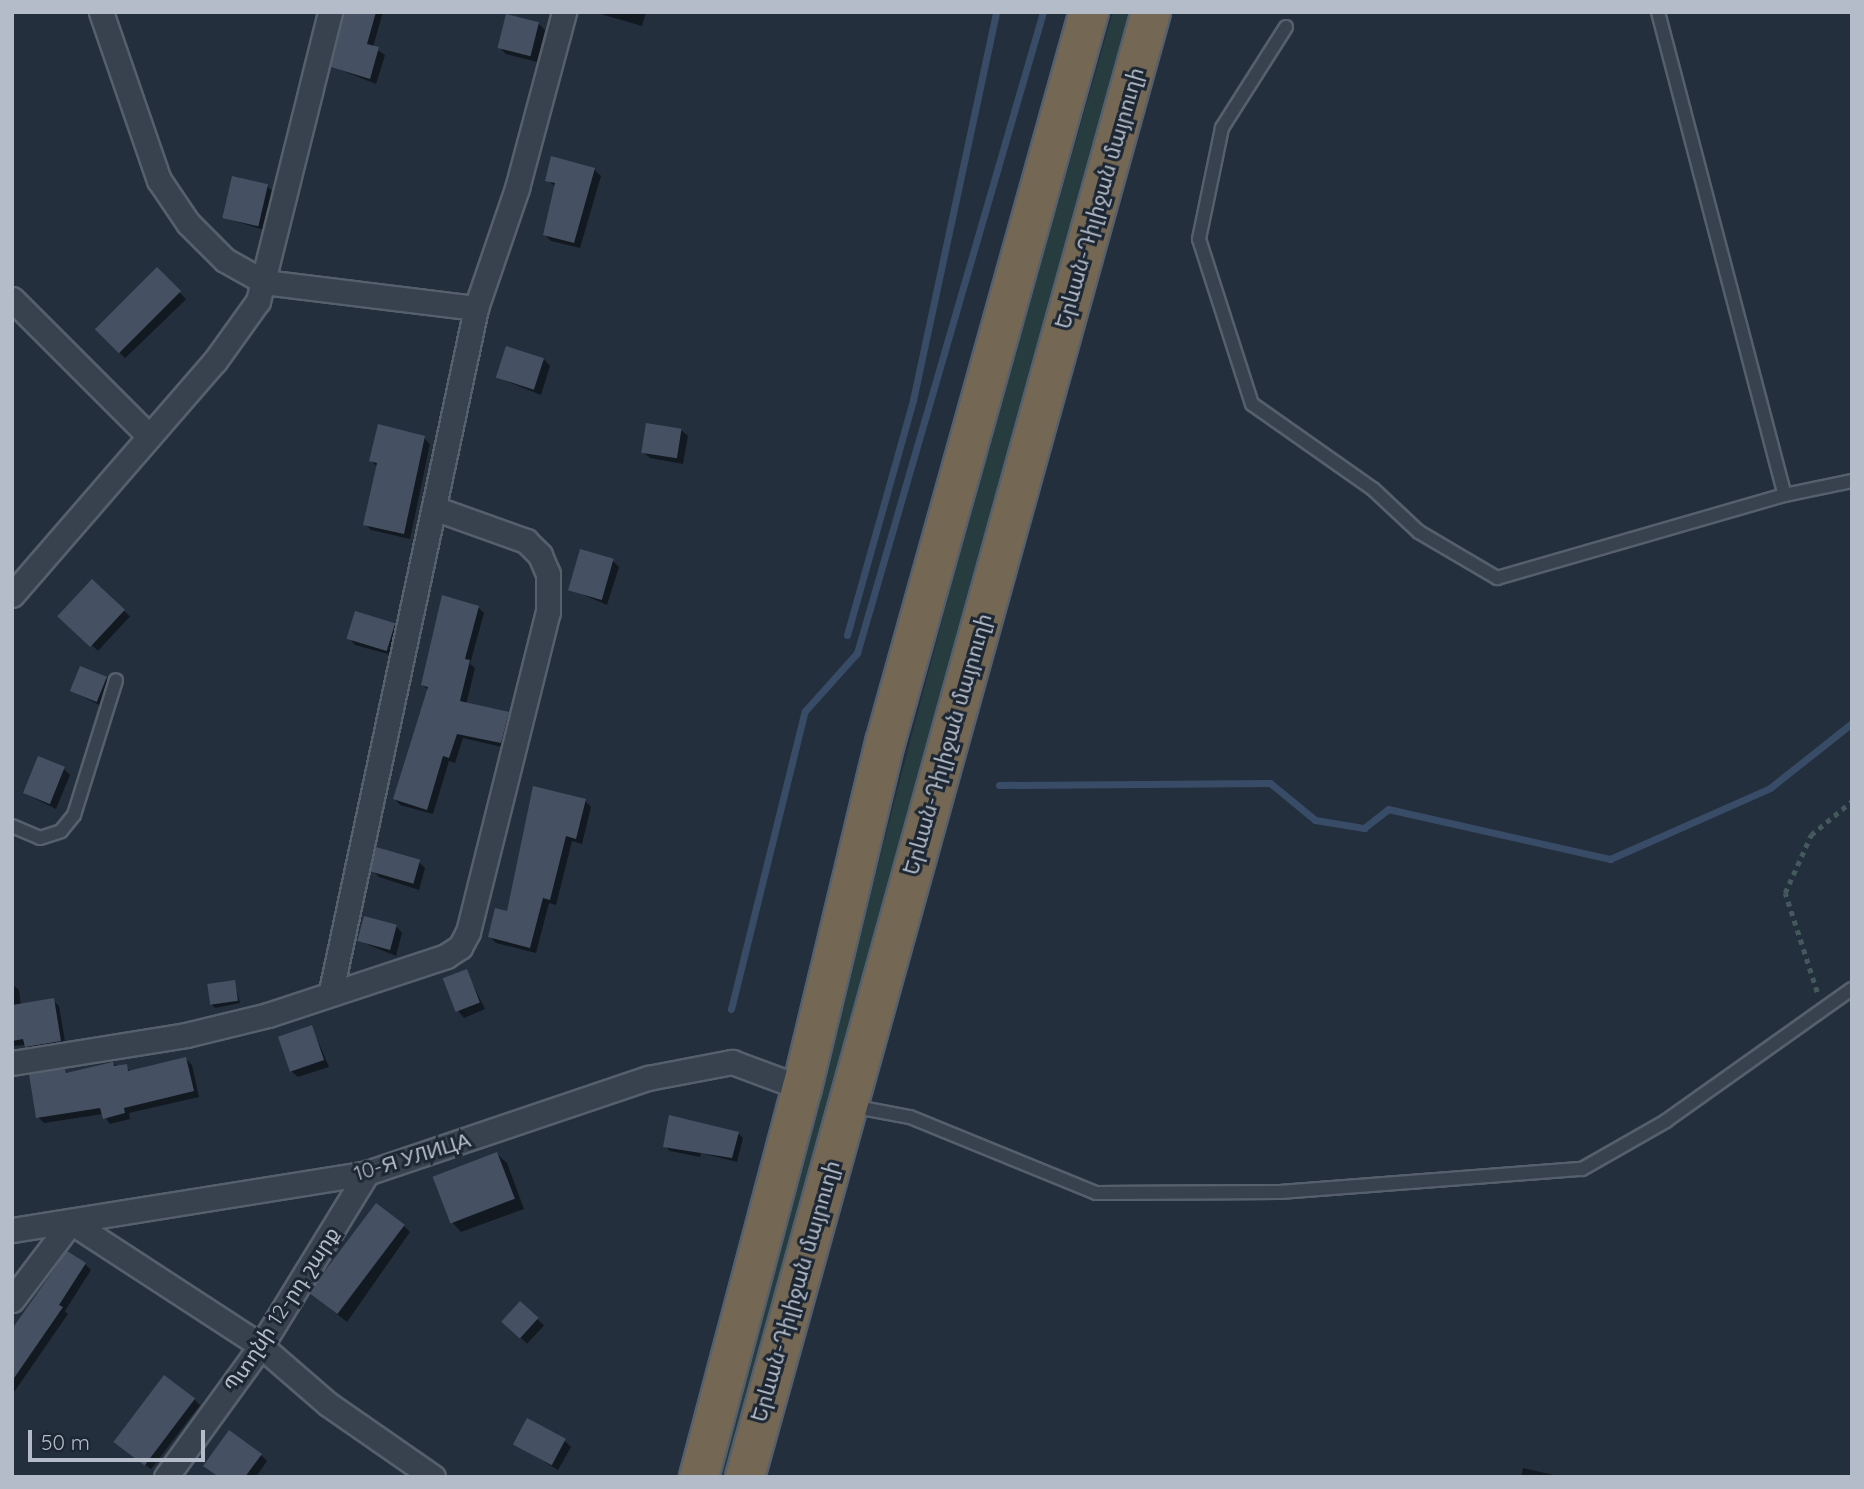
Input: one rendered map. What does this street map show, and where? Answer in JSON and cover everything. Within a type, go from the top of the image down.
[{"type":"highway","name":"Երևան-Դիլիջան մայրուղի","points":[[699,1477],[802,1087],[885,743],[1089,12]]},
{"type":"highway","name":"Երևան-Դիլիջան մայրուղի","points":[[745,1477],[1151,12]]},
{"type":"street","points":[[101,12],[159,180],[171,202],[225,260],[264,282],[476,308]]},
{"type":"street","points":[[12,595],[247,320],[264,282],[330,12]]},
{"type":"street","points":[[331,991],[476,308],[517,188],[564,12]]},
{"type":"street","points":[[12,299],[149,436]]},
{"type":"street","points":[[12,1063],[186,1035],[268,1015],[331,991],[446,956],[460,947],[468,932],[548,612],[548,574],[540,555],[526,541],[434,508]]},
{"type":"street","name":"10-Я УЛИЦА","points":[[12,1230],[367,1173],[648,1078],[732,1062],[802,1087]]},
{"type":"street","name":"Պտղնի 12-րդ շարք","points":[[166,1477],[261,1346],[367,1173]]},
{"type":"street","points":[[12,1300],[71,1222],[261,1346],[328,1404],[433,1477]]},
{"type":"lane","points":[[1658,12],[1784,495]]},
{"type":"lane","points":[[1286,27],[1222,128],[1199,239],[1252,404],[1373,489],[1419,532],[1497,578],[1784,495],[1852,481]]},
{"type":"lane","points":[[12,826],[40,838],[61,831],[74,815],[116,680]]},
{"type":"lane","points":[[847,1105],[910,1117],[1096,1193],[1280,1192],[1583,1169],[1667,1121],[1821,1007],[1852,989]]},
{"type":"path","points":[[1821,1007],[1785,893],[1811,835],[1852,801]]},
{"type":"green space","points":[[1113,12],[1132,12],[912,794],[734,1477],[717,1477],[985,457]]},
{"type":"building","points":[[344,12],[376,12],[367,44],[379,47],[370,79],[331,67]]},
{"type":"building","points":[[506,14],[539,22],[531,56],[498,48]]},
{"type":"building","points":[[551,156],[595,168],[574,243],[543,235],[555,183],[545,181]]},
{"type":"building","points":[[232,176],[268,184],[258,226],[222,218]]},
{"type":"building","points":[[157,267],[181,291],[119,353],[95,329]]},
{"type":"building","points":[[506,346],[544,358],[534,390],[496,377]]},
{"type":"building","points":[[646,423],[682,429],[677,458],[641,453]]},
{"type":"building","points":[[378,424],[425,436],[404,534],[363,525],[377,463],[369,461]]},
{"type":"building","points":[[580,549],[614,559],[602,600],[568,590]]},
{"type":"building","points":[[92,579],[125,610],[90,647],[57,616]]},
{"type":"building","points":[[442,595],[479,606],[465,659],[470,660],[460,701],[509,712],[501,743],[457,734],[449,758],[443,756],[427,810],[393,799],[428,687],[421,685]]},
{"type":"building","points":[[355,611],[395,623],[387,651],[347,639]]},
{"type":"building","points":[[80,666],[107,677],[97,702],[70,691]]},
{"type":"building","points":[[38,756],[65,767],[50,804],[23,793]]},
{"type":"building","points":[[533,786],[586,799],[576,839],[566,836],[550,900],[543,898],[530,948],[488,937],[495,908],[507,911]]},
{"type":"building","points":[[376,847],[420,860],[413,884],[369,871]]},
{"type":"building","points":[[364,916],[397,925],[390,950],[357,941]]},
{"type":"building","points":[[467,969],[480,1003],[456,1012],[443,978]]},
{"type":"building","points":[[235,980],[238,1001],[210,1005],[207,984]]},
{"type":"building","points":[[54,998],[61,1041],[25,1047],[23,1039],[12,1041],[12,1005]]},
{"type":"building","points":[[312,1025],[324,1060],[290,1072],[278,1037]]},
{"type":"building","points":[[186,1057],[194,1091],[124,1108],[125,1113],[103,1119],[100,1108],[36,1118],[29,1074],[65,1069],[66,1073],[113,1062],[114,1066],[127,1064],[128,1071]]},
{"type":"building","points":[[669,1115],[739,1132],[732,1158],[663,1147]]},
{"type":"building","points":[[497,1152],[515,1199],[451,1223],[433,1177]]},
{"type":"building","points":[[376,1203],[405,1225],[337,1314],[309,1292]]},
{"type":"building","points":[[67,1251],[86,1263],[59,1305],[63,1307],[12,1381],[12,1329]]},
{"type":"building","points":[[520,1301],[539,1318],[520,1339],[501,1322]]},
{"type":"building","points":[[164,1375],[195,1398],[145,1466],[113,1442]]},
{"type":"building","points":[[527,1418],[566,1439],[552,1465],[513,1444]]},
{"type":"building","points":[[229,1430],[262,1454],[245,1477],[219,1477],[203,1466]]},
{"type":"waterway","points":[[847,635],[913,400],[996,12]]},
{"type":"waterway","points":[[731,1009],[805,711],[857,653],[1043,12]]},
{"type":"waterway","points":[[999,785],[1270,783],[1315,820],[1364,828],[1388,809],[1610,859],[1770,788],[1852,723]]}]
